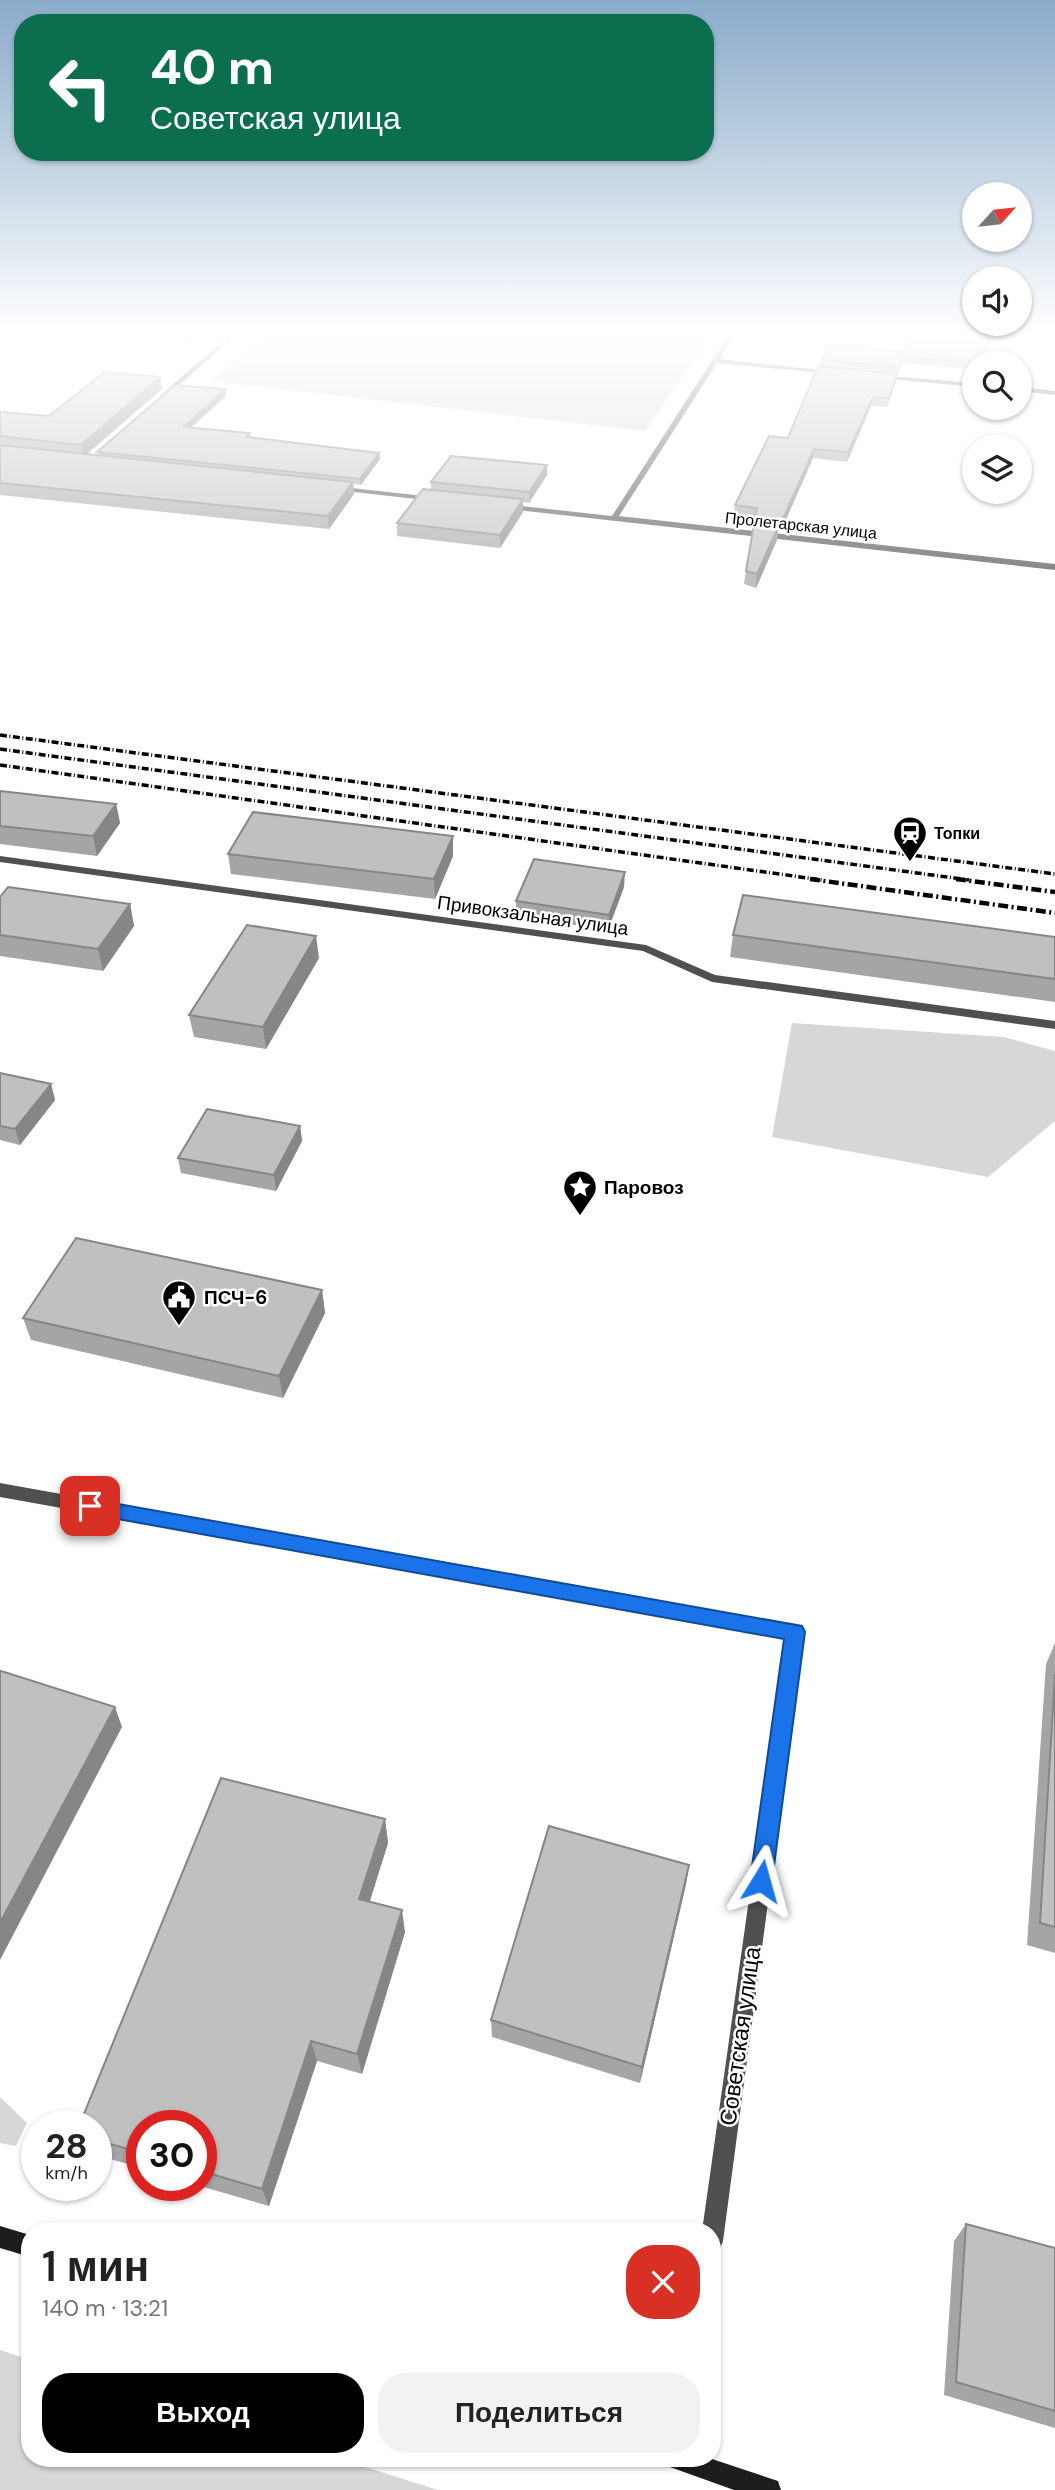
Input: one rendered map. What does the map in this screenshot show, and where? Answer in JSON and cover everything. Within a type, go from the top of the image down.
[{"type":"street","points":[[615,517],[659,447]]},
{"type":"street","points":[[323,487],[448,500]]},
{"type":"street","name":"Пролетарская улица","points":[[490,504],[1055,567]]},
{"type":"street","name":"Привокзальная улица","points":[[0,859],[646,948],[712,978],[1055,1025]]},
{"type":"street","name":"Советская улица","points":[[0,1490],[795,1632],[715,2222]]},
{"type":"street","points":[[0,2237],[21,2243]]},
{"type":"street","points":[[703,2467],[769,2490]]},
{"type":"shaded area","points":[[792,1023],[1004,1037],[1055,1051],[1055,1121],[988,1177],[772,1137]]},
{"type":"shaded area","points":[[0,2097],[21,2117],[21,2136],[16,2146],[0,2143]]},
{"type":"shaded area","points":[[0,2350],[21,2357],[21,2467],[365,2467],[438,2490],[0,2490]]},
{"type":"building","points":[[0,447],[353,482],[328,516],[0,483]]},
{"type":"building","points":[[103,447],[331,447],[379,453],[360,479],[97,452]]},
{"type":"building","points":[[763,447],[850,447],[848,452],[814,449],[782,521],[755,518],[757,508],[735,505]]},
{"type":"building","points":[[451,456],[547,465],[529,492],[431,482]]},
{"type":"building","points":[[423,489],[523,499],[500,535],[397,523]]},
{"type":"building","points":[[754,524],[778,527],[757,574],[746,571]]},
{"type":"building","points":[[0,791],[116,804],[93,836],[0,826]]},
{"type":"building","points":[[253,812],[453,836],[434,879],[228,854]]},
{"type":"building","points":[[534,859],[625,872],[609,915],[516,901]]},
{"type":"building","points":[[8,887],[130,904],[98,949],[0,935],[0,897]]},
{"type":"building","points":[[743,895],[1055,937],[1055,979],[733,935]]},
{"type":"building","points":[[247,925],[316,936],[263,1027],[189,1015]]},
{"type":"building","points":[[0,1073],[51,1084],[15,1129],[0,1126]]},
{"type":"building","points":[[207,1109],[300,1126],[274,1175],[178,1158]]},
{"type":"building","name":"ПСЧ-6","points":[[76,1238],[322,1290],[279,1376],[23,1318]]},
{"type":"building","points":[[0,1672],[115,1707],[0,1923]]},
{"type":"building","points":[[1055,1674],[1055,1927],[1040,1923]]},
{"type":"building","points":[[221,1778],[385,1819],[359,1899],[402,1910],[357,2054],[311,2041],[262,2189],[217,2176],[217,2110],[126,2110],[126,2148],[112,2145],[112,2110],[86,2110]]},
{"type":"building","points":[[549,1826],[689,1865],[642,2067],[491,2020]]},
{"type":"building","points":[[966,2224],[1055,2248],[1055,2411],[956,2382]]},
{"type":"railway","points":[[0,735],[1055,874]]},
{"type":"railway","points":[[0,749],[969,880]]},
{"type":"railway","points":[[0,765],[822,880]]},
{"type":"railway","points":[[810,879],[1055,913]]},
{"type":"railway","points":[[956,879],[1055,892]]},
{"type":"place","name":"Топки","points":[[910,863]]},
{"type":"place","name":"Паровоз","points":[[580,1217]]},
{"type":"place","name":"ПСЧ-6","points":[[179,1327]]},
{"type":"route","points":[[90,1506],[795,1632],[761,1881]]}]
